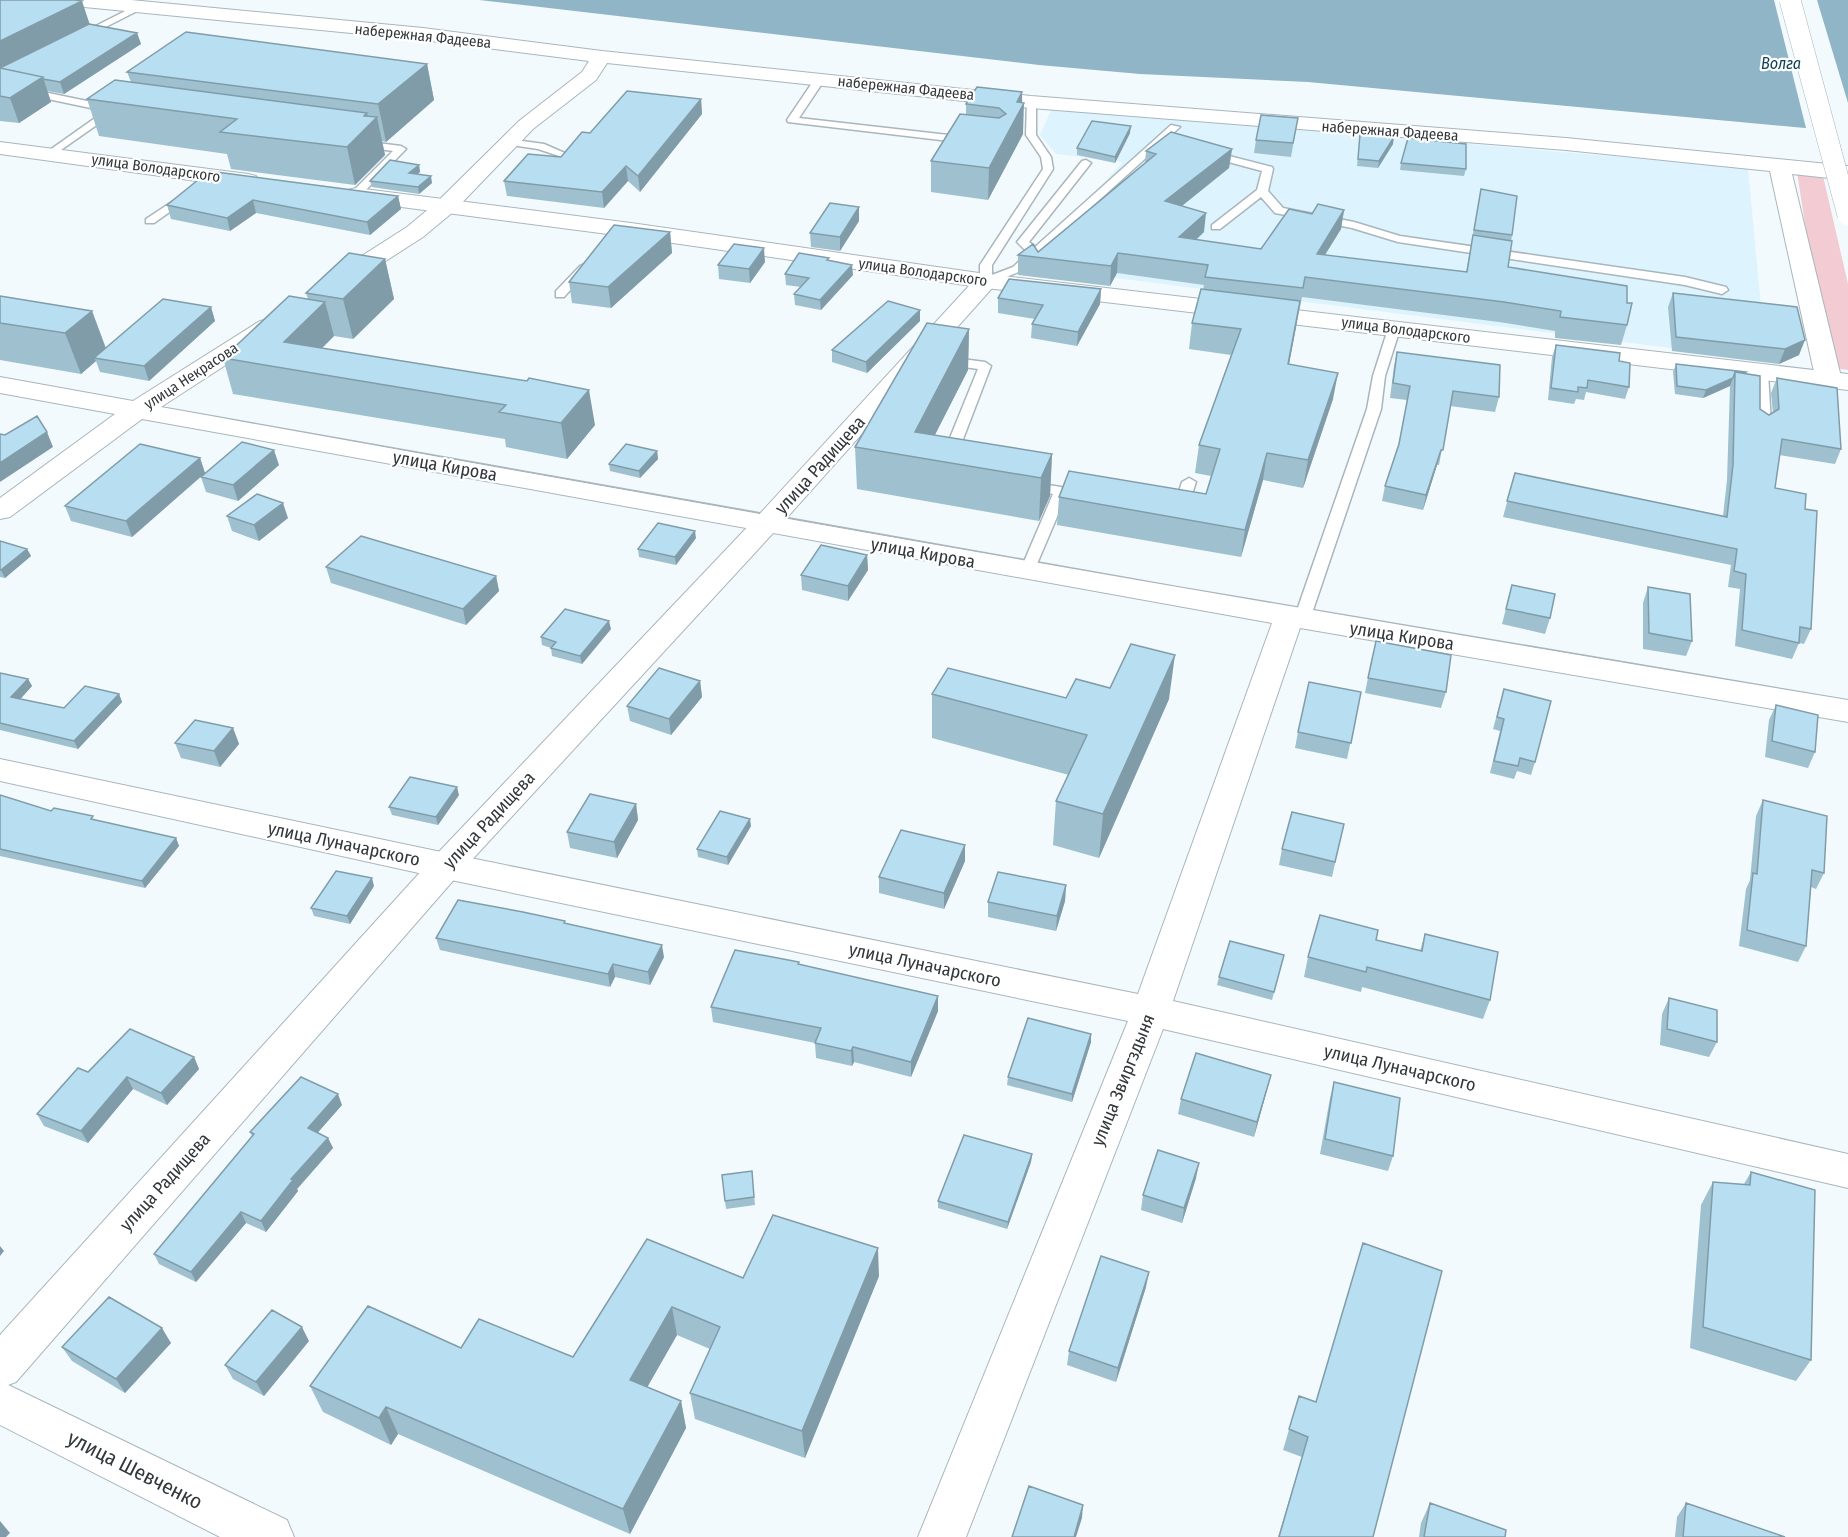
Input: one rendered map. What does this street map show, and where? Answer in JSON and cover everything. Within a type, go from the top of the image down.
[{"type":"street","name":"набережная Фадеева","points":[[74,0],[423,34],[602,57],[1031,102],[1566,144],[1848,173]]},
{"type":"street","points":[[1790,0],[1848,215]]},
{"type":"street","points":[[316,295],[415,232],[445,207],[526,125],[589,76],[602,57]]},
{"type":"street","name":"улица Володарского","points":[[0,147],[266,183]]},
{"type":"street","points":[[1780,167],[1839,381]]},
{"type":"street","name":"улица Володарского","points":[[344,193],[614,235],[1839,381]]},
{"type":"street","name":"улица Радищева","points":[[0,1367],[446,866],[765,525],[986,281]]},
{"type":"street","name":"улица Некрасова","points":[[0,511],[139,409],[287,314]]},
{"type":"street","name":"улица Кирова","points":[[0,385],[765,525],[1295,618],[1848,711]]},
{"type":"street","name":"улица Звиргздыня","points":[[942,1537],[1151,1011],[1295,618]]},
{"type":"street","name":"улица Луначарского","points":[[0,770],[446,866],[1151,1011],[1848,1171]]},
{"type":"street","name":"улица Шевченко","points":[[0,1402],[270,1537]]},
{"type":"lane","points":[[70,42],[140,7]]},
{"type":"lane","points":[[820,79],[792,120],[975,142]]},
{"type":"lane","points":[[0,86],[120,110],[51,154]]},
{"type":"lane","points":[[1031,102],[1031,135],[1046,157],[1048,169],[986,265],[986,281],[1017,269],[1165,142],[1175,127]]},
{"type":"lane","points":[[508,142],[540,146],[562,154]]},
{"type":"lane","points":[[344,193],[401,149],[355,143]]},
{"type":"lane","points":[[1203,152],[1268,169],[1262,190],[1216,227]]},
{"type":"lane","points":[[997,248],[1023,242],[1086,163]]},
{"type":"lane","points":[[150,221],[211,176]]},
{"type":"lane","points":[[1262,190],[1279,211],[1354,225],[1398,239],[1685,281],[1722,290]]},
{"type":"lane","points":[[1023,242],[1034,253]]},
{"type":"lane","points":[[560,294],[592,259]]},
{"type":"lane","points":[[1295,618],[1374,409],[1379,376],[1394,329]]},
{"type":"lane","points":[[918,357],[985,366],[943,472],[954,474]]},
{"type":"lane","points":[[1762,373],[1764,424]]},
{"type":"lane","points":[[1159,506],[1180,509],[1189,482]]},
{"type":"lane","points":[[1014,483],[1066,491],[1027,571]]},
{"type":"shaded area","points":[[1052,108],[1748,168],[1766,360],[1028,267],[1123,162],[1056,154],[1040,135]]},
{"type":"shaded area","points":[[1797,173],[1823,176],[1848,284],[1848,370],[1828,367]]},
{"type":"water","name":"Волга","points":[[479,0],[1848,0],[1848,132],[1308,82],[1140,74],[1039,65]]},
{"type":"pier","points":[[1774,0],[1817,0],[1848,103],[1848,135],[1807,132]]},
{"type":"building","points":[[0,0],[75,0],[82,1],[0,41]]},
{"type":"building","points":[[89,24],[137,33],[60,82],[0,68]]},
{"type":"building","points":[[186,32],[427,64],[378,104],[127,72]]},
{"type":"building","points":[[0,68],[43,77],[10,98],[0,96]]},
{"type":"building","points":[[115,80],[367,113],[364,116],[377,117],[347,147],[220,132],[237,119],[87,99]]},
{"type":"building","points":[[977,87],[1022,92],[1017,102],[1024,103],[989,168],[931,161],[960,114],[999,118],[1006,114],[999,108],[966,104]]},
{"type":"building","points":[[627,91],[701,99],[638,176],[626,166],[602,192],[504,181],[528,154],[561,157],[582,132],[590,133]]},
{"type":"building","points":[[1261,115],[1298,118],[1293,143],[1256,140]]},
{"type":"building","points":[[1092,121],[1131,126],[1115,157],[1077,148]]},
{"type":"building","points":[[1171,132],[1232,149],[1165,201],[1206,213],[1179,237],[1261,249],[1289,209],[1312,214],[1318,204],[1344,210],[1317,254],[1467,272],[1473,235],[1512,241],[1508,267],[1627,286],[1627,303],[1632,303],[1627,325],[1560,317],[1561,311],[1504,302],[1305,277],[1303,288],[1205,277],[1208,265],[1118,253],[1111,266],[1018,255],[1033,244],[1038,252],[1156,154],[1146,151]]},
{"type":"building","points":[[1360,134],[1394,137],[1379,161],[1358,159]]},
{"type":"building","points":[[1408,138],[1466,144],[1466,169],[1401,163]]},
{"type":"building","points":[[390,160],[419,165],[409,173],[431,176],[418,187],[370,181]]},
{"type":"building","points":[[209,171],[398,196],[367,222],[253,200],[227,218],[167,205]]},
{"type":"building","points":[[1481,189],[1517,196],[1512,235],[1474,230]]},
{"type":"building","points":[[830,203],[859,207],[840,237],[810,233]]},
{"type":"building","points":[[614,225],[670,232],[608,287],[569,282]]},
{"type":"building","points":[[734,244],[764,248],[749,269],[718,265]]},
{"type":"building","points":[[349,253],[385,259],[343,299],[306,293]]},
{"type":"building","points":[[799,253],[852,265],[820,300],[794,294],[809,278],[785,274]]},
{"type":"building","points":[[1009,279],[1101,289],[1078,332],[1032,324],[1043,305],[998,298]]},
{"type":"building","points":[[1201,289],[1300,301],[1288,364],[1338,373],[1308,460],[1267,453],[1245,530],[1059,497],[1069,471],[1206,494],[1220,449],[1199,445],[1241,329],[1192,323]]},
{"type":"building","points":[[1673,293],[1797,307],[1805,340],[1785,349],[1676,337]]},
{"type":"building","points":[[0,296],[92,311],[65,333],[0,323]]},
{"type":"building","points":[[289,296],[325,302],[284,342],[527,381],[529,378],[589,390],[561,423],[499,412],[506,405],[223,358]]},
{"type":"building","points":[[163,299],[211,307],[144,366],[94,358]]},
{"type":"building","points":[[888,301],[920,310],[866,362],[832,350]]},
{"type":"building","points":[[927,323],[969,329],[915,432],[1052,454],[1041,478],[855,447]]},
{"type":"building","points":[[1556,345],[1620,353],[1619,361],[1630,363],[1629,387],[1588,380],[1587,388],[1578,387],[1578,392],[1551,388]]},
{"type":"building","points":[[1397,352],[1500,365],[1499,397],[1453,391],[1443,450],[1441,450],[1426,495],[1385,486],[1399,444],[1410,386],[1393,383]]},
{"type":"building","points":[[1676,364],[1746,372],[1735,372],[1733,378],[1706,390],[1677,386]]},
{"type":"building","points":[[1735,372],[1760,376],[1760,409],[1769,415],[1779,409],[1777,378],[1837,388],[1841,449],[1782,439],[1775,488],[1806,494],[1805,509],[1817,511],[1811,629],[1800,627],[1799,643],[1742,630],[1746,574],[1734,571],[1737,549],[1507,501],[1515,473],[1727,517],[1733,465]]},
{"type":"building","points":[[37,416],[47,432],[0,463],[0,434],[5,435]]},
{"type":"building","points":[[242,442],[274,450],[233,485],[201,477]]},
{"type":"building","points":[[140,444],[200,458],[126,521],[65,506]]},
{"type":"building","points":[[626,444],[657,451],[639,471],[609,464]]},
{"type":"building","points":[[257,494],[283,503],[254,525],[227,516]]},
{"type":"building","points":[[658,523],[695,531],[675,557],[638,549]]},
{"type":"building","points":[[361,536],[496,576],[463,609],[326,567]]},
{"type":"building","points":[[0,541],[27,549],[1,570],[0,570]]},
{"type":"building","points":[[821,545],[867,555],[848,586],[801,575]]},
{"type":"building","points":[[1512,585],[1555,594],[1550,618],[1506,609]]},
{"type":"building","points":[[1648,587],[1690,594],[1692,641],[1649,633]]},
{"type":"building","points":[[565,609],[609,621],[580,656],[551,648],[556,642],[541,637]]},
{"type":"building","points":[[1376,641],[1451,655],[1446,692],[1368,678]]},
{"type":"building","points":[[1131,644],[1175,655],[1103,814],[1056,801],[1087,735],[932,694],[948,668],[1066,698],[1076,679],[1110,688]]},
{"type":"building","points":[[659,668],[700,681],[669,719],[627,706]]},
{"type":"building","points":[[0,673],[28,679],[11,697],[64,708],[85,686],[119,694],[74,741],[0,723]]},
{"type":"building","points":[[1309,682],[1361,692],[1351,743],[1298,732]]},
{"type":"building","points":[[1504,689],[1551,701],[1535,762],[1520,758],[1518,766],[1494,761],[1504,719],[1497,717]]},
{"type":"building","points":[[1776,705],[1818,715],[1815,752],[1772,741]]},
{"type":"building","points":[[195,720],[233,728],[214,751],[175,743]]},
{"type":"building","points":[[410,777],[457,787],[436,817],[389,807]]},
{"type":"building","points":[[590,794],[636,804],[614,842],[567,832]]},
{"type":"building","points":[[0,795],[51,811],[54,808],[93,816],[91,819],[176,838],[142,881],[0,849]]},
{"type":"building","points":[[1763,800],[1827,816],[1824,873],[1812,870],[1806,946],[1747,930],[1753,873],[1757,874]]},
{"type":"building","points":[[720,811],[750,819],[727,857],[697,849]]},
{"type":"building","points":[[1292,812],[1344,824],[1335,862],[1282,849]]},
{"type":"building","points":[[901,830],[965,845],[944,893],[879,877]]},
{"type":"building","points":[[336,871],[372,878],[347,916],[311,908]]},
{"type":"building","points":[[998,872],[1066,885],[1057,916],[988,902]]},
{"type":"building","points":[[458,900],[565,921],[564,923],[662,945],[648,972],[613,964],[608,974],[436,938]]},
{"type":"building","points":[[1320,915],[1378,930],[1376,940],[1422,951],[1425,934],[1498,952],[1490,1000],[1367,967],[1366,972],[1308,957]]},
{"type":"building","points":[[1230,941],[1284,955],[1274,992],[1219,977]]},
{"type":"building","points":[[735,950],[799,962],[798,964],[938,996],[911,1062],[853,1047],[851,1051],[815,1043],[821,1028],[711,1007]]},
{"type":"building","points":[[1669,998],[1717,1010],[1717,1042],[1667,1029]]},
{"type":"building","points":[[1028,1018],[1091,1034],[1072,1094],[1008,1077]]},
{"type":"building","points":[[130,1029],[194,1057],[161,1093],[127,1077],[81,1131],[37,1114],[78,1068],[88,1072]]},
{"type":"building","points":[[1196,1053],[1271,1075],[1257,1122],[1181,1099]]},
{"type":"building","points":[[301,1077],[338,1094],[308,1128],[328,1138],[291,1179],[293,1180],[261,1221],[241,1212],[191,1272],[154,1254],[254,1134],[250,1132]]},
{"type":"building","points":[[1334,1082],[1400,1098],[1393,1156],[1325,1139]]},
{"type":"building","points":[[964,1135],[1032,1154],[1008,1222],[938,1201]]},
{"type":"building","points":[[1158,1150],[1199,1163],[1184,1208],[1143,1195]]},
{"type":"building","points":[[752,1171],[754,1197],[725,1201],[722,1175]]},
{"type":"building","points":[[1751,1172],[1815,1190],[1811,1360],[1703,1327],[1713,1182],[1750,1185]]},
{"type":"building","points":[[773,1215],[878,1248],[802,1431],[690,1393],[720,1327],[672,1307],[630,1380],[681,1401],[623,1509],[386,1407],[379,1418],[310,1386],[368,1306],[461,1348],[479,1319],[573,1357],[647,1239],[743,1278]]},
{"type":"building","points":[[1363,1243],[1442,1271],[1373,1537],[1279,1537],[1308,1437],[1289,1429],[1299,1396],[1316,1402]]},
{"type":"building","points":[[1101,1256],[1149,1272],[1118,1368],[1069,1351]]},
{"type":"building","points":[[109,1297],[162,1328],[116,1379],[62,1347]]},
{"type":"building","points":[[272,1310],[302,1327],[256,1382],[225,1365]]},
{"type":"building","points":[[1029,1486],[1083,1505],[1074,1537],[1012,1537]]},
{"type":"building","points":[[1430,1503],[1506,1530],[1505,1537],[1424,1537]]},
{"type":"building","points":[[1686,1503],[1785,1537],[1683,1537]]}]
